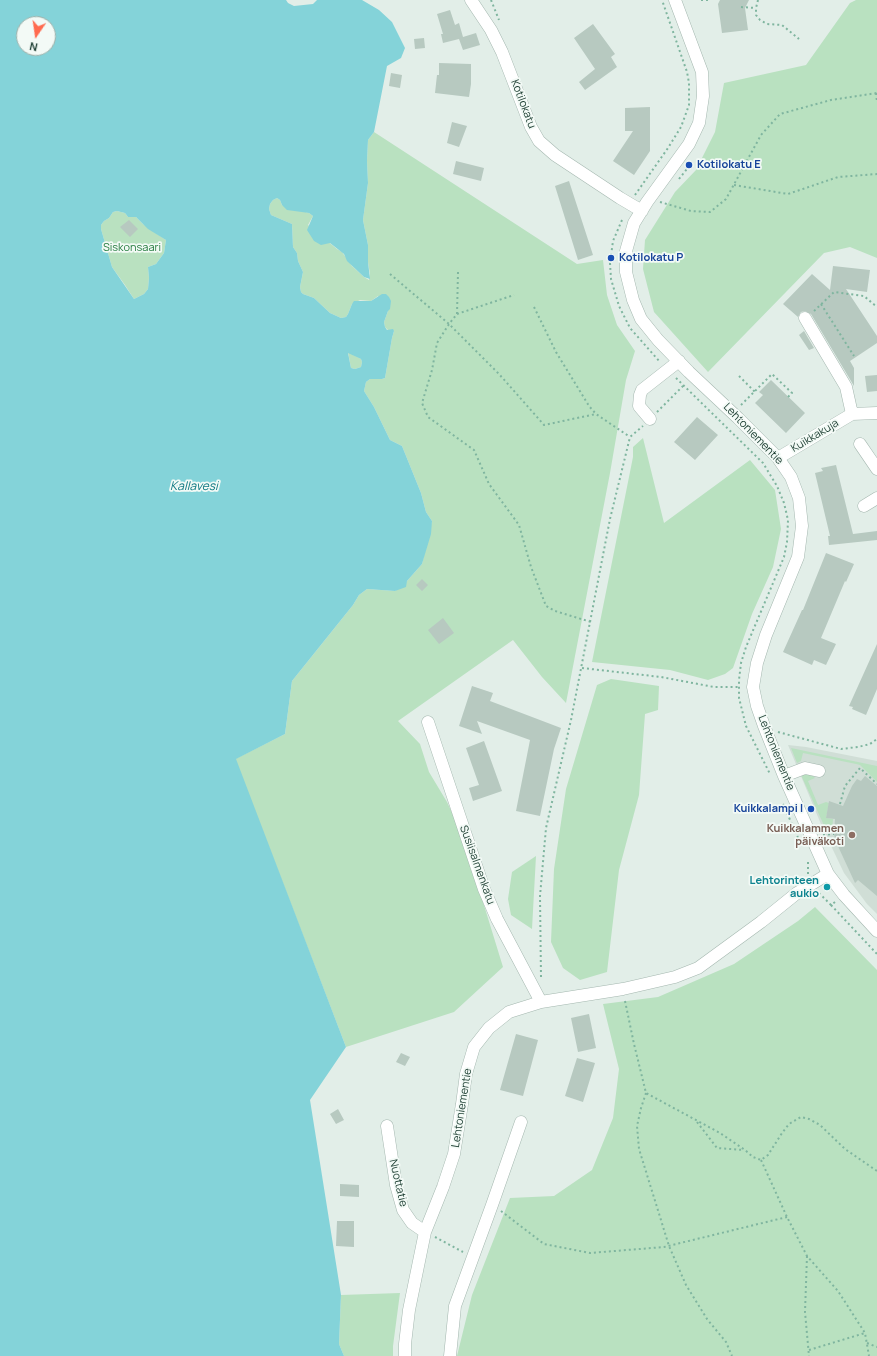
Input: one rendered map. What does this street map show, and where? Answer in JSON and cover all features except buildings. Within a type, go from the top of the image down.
[{"type":"street","name":"Kotilokatu","points":[[471,0],[492,30],[502,52],[530,127],[539,141],[555,155],[631,198],[642,211]]},
{"type":"street","name":"Lehtoniementie","points":[[406,1356],[405,1344],[409,1310],[425,1232],[444,1187],[454,1154],[466,1074],[474,1047],[489,1028],[509,1012],[541,1002],[623,989],[674,977],[698,968],[761,922],[797,893],[828,874],[784,776],[761,718],[753,687],[757,663],[766,635],[798,557],[802,526],[799,498],[791,478],[778,458],[658,340],[641,319],[631,293],[626,272],[626,251],[634,223],[689,144],[698,123],[703,96],[702,72],[675,0]]},
{"type":"street","points":[[806,318],[846,387],[852,414],[877,413]]},
{"type":"street","points":[[650,419],[639,406],[642,390],[679,361]]},
{"type":"street","name":"Kuikkakuja","points":[[778,458],[852,414]]},
{"type":"street","points":[[860,444],[877,469]]},
{"type":"street","points":[[864,506],[877,498]]},
{"type":"street","name":"Susiisalmenkatu","points":[[428,722],[484,889],[497,919],[541,1002]]},
{"type":"street","points":[[784,776],[804,768],[819,771]]},
{"type":"street","points":[[828,874],[844,895],[877,931]]},
{"type":"street","points":[[450,1356],[454,1306],[521,1122]]},
{"type":"street","name":"Nuottatie","points":[[386,1126],[396,1185],[403,1210],[412,1223],[425,1232]]},
{"type":"path","points":[[491,0],[501,26]]},
{"type":"path","points":[[662,0],[687,72],[689,83],[687,113],[681,127],[668,148],[637,192],[631,198],[613,241],[610,263],[611,279],[619,306],[630,328],[650,352],[762,463],[777,486],[784,503],[788,520],[787,542],[784,557],[746,647],[741,663],[739,687],[741,709],[746,726],[772,779]]},
{"type":"path","points":[[701,0],[708,0]]},
{"type":"path","points":[[758,0],[756,15],[760,20],[767,24],[782,25],[799,39]]},
{"type":"path","points":[[741,7],[756,8]]},
{"type":"path","points":[[659,201],[691,211],[710,212],[726,199],[762,135],[780,114],[831,100],[876,93],[877,102]]},
{"type":"path","points":[[734,185],[788,194],[838,177],[877,174]]},
{"type":"path","points":[[631,198],[637,192]]},
{"type":"path","points":[[457,314],[458,272]]},
{"type":"path","points":[[390,274],[449,324],[499,374],[544,425],[596,414]]},
{"type":"path","points":[[806,318],[834,292],[864,296],[877,307]]},
{"type":"path","points":[[514,295],[457,314],[437,342],[432,370],[422,403],[428,417],[474,450],[489,484],[519,525],[531,567],[546,606],[555,612],[591,622]]},
{"type":"path","points":[[821,304],[854,356]]},
{"type":"path","points":[[534,307],[556,352],[589,406],[596,414],[630,437]]},
{"type":"path","points":[[739,407],[772,374],[792,393],[788,396]]},
{"type":"path","points":[[739,376],[755,392]]},
{"type":"path","points":[[541,979],[540,896],[546,828],[582,668],[610,519],[630,437],[684,386]]},
{"type":"path","points":[[582,668],[661,677],[714,687],[739,687]]},
{"type":"path","points":[[777,731],[841,749],[870,744],[877,739]]},
{"type":"path","points":[[840,804],[845,786],[860,768],[877,784]]},
{"type":"path","points":[[780,798],[801,843]]},
{"type":"path","points":[[822,836],[834,834]]},
{"type":"path","points":[[844,895],[831,905],[877,954]]},
{"type":"path","points":[[623,989],[646,1093],[637,1126],[639,1149],[669,1246],[686,1285],[706,1319],[726,1342],[732,1356]]},
{"type":"path","points":[[646,1093],[720,1133],[753,1158],[761,1160],[768,1155],[789,1124],[801,1117],[809,1119],[820,1125],[845,1149],[877,1171]]},
{"type":"path","points":[[696,1121],[717,1148],[744,1150]]},
{"type":"path","points":[[761,1160],[787,1218],[807,1256],[838,1291],[865,1333],[869,1356]]},
{"type":"path","points":[[492,1205],[544,1244],[590,1253],[669,1246],[787,1218]]},
{"type":"path","points":[[425,1232],[473,1257]]},
{"type":"path","points":[[807,1256],[805,1312],[809,1356]]},
{"type":"path","points":[[809,1350],[865,1333]]},
{"type":"path","points":[[867,1343],[877,1347]]},
{"type":"shaded area","name":"Kuikkalammen päiväkoti","points":[[788,745],[806,747],[877,761],[877,914],[867,904],[844,873],[823,829]]},
{"type":"green space","points":[[856,0],[877,0],[877,258],[850,247],[824,253],[708,372],[654,312],[643,269],[645,240],[675,192],[696,170],[715,132],[724,83],[806,65],[850,3]]},
{"type":"green space","points":[[374,132],[577,264],[603,260],[607,295],[617,325],[635,351],[626,380],[610,473],[566,703],[542,677],[513,640],[398,721],[420,744],[429,772],[447,802],[455,819],[475,876],[503,967],[454,1012],[346,1047],[235,759],[285,734],[292,681],[353,605],[359,595],[367,589],[395,591],[407,581],[422,564],[432,521],[426,512],[421,493],[402,446],[390,440],[374,407],[364,391],[366,382],[370,379],[385,378],[394,331],[388,330],[385,327],[384,322],[388,311],[378,296],[371,301],[360,300],[352,304],[346,317],[341,318],[330,313],[314,298],[303,294],[300,287],[303,272],[298,261],[297,253],[293,247],[292,224],[271,215],[269,209],[270,204],[277,198],[280,200],[282,205],[309,213],[313,216],[308,225],[342,252],[352,266],[369,280],[368,245],[363,220],[368,183],[368,140]]},
{"type":"green space","name":"Siskonsaari","points":[[117,211],[125,213],[128,217],[136,217],[143,224],[166,240],[164,253],[156,264],[148,267],[148,289],[144,294],[134,299],[112,267],[101,229],[101,225],[104,221],[109,218],[113,212]]},
{"type":"green space","points":[[348,352],[361,359],[361,367],[355,369],[351,368]]},
{"type":"green space","points":[[643,438],[664,523],[750,460],[775,490],[781,529],[773,567],[752,614],[733,668],[725,674],[708,680],[670,670],[592,662],[633,457],[633,447]]},
{"type":"green space","points":[[611,679],[659,686],[658,710],[645,714],[639,795],[619,870],[607,972],[580,980],[563,968],[551,942],[554,869],[566,789],[597,685]]},
{"type":"green space","points":[[791,748],[877,766],[877,782],[860,765],[856,764],[803,753],[801,761],[797,763]]},
{"type":"green space","points":[[801,775],[812,775],[815,778],[808,781],[818,805],[826,802],[829,803],[826,818],[833,819],[832,831],[827,832]]},
{"type":"green space","points":[[536,856],[532,929],[511,915],[508,899],[512,872]]},
{"type":"green space","points":[[815,907],[877,970],[877,1356],[457,1356],[472,1295],[510,1198],[554,1196],[592,1170],[613,1118],[619,1069],[603,1004],[658,997],[734,964],[798,921]]},
{"type":"green space","points":[[400,1293],[393,1356],[344,1356],[339,1344],[341,1295]]},
{"type":"water","name":"Kallavesi","points":[[0,0],[286,0],[294,6],[313,4],[317,0],[362,0],[379,10],[392,22],[405,48],[401,58],[387,66],[374,132],[368,140],[368,183],[363,220],[368,245],[370,279],[364,277],[347,261],[344,254],[330,243],[321,245],[314,241],[307,230],[313,216],[309,213],[287,210],[277,198],[270,204],[269,209],[271,215],[292,224],[293,247],[297,253],[298,261],[303,272],[300,287],[303,294],[314,298],[330,313],[341,318],[346,317],[354,301],[371,301],[382,294],[386,294],[391,301],[390,309],[384,322],[387,330],[393,329],[394,331],[385,378],[370,379],[366,382],[364,391],[374,407],[390,440],[402,446],[421,493],[426,512],[432,521],[431,534],[422,564],[407,581],[406,587],[395,591],[367,589],[359,595],[353,605],[292,681],[285,734],[236,759],[346,1047],[310,1100],[341,1295],[339,1344],[344,1356],[0,1356]],"holes":[[[117,211],[125,213],[128,217],[136,217],[148,229],[166,240],[164,253],[156,264],[148,267],[148,289],[144,294],[134,299],[112,267],[101,229],[101,225],[104,221],[109,218],[113,212]],[[348,353],[361,359],[361,367],[355,369],[351,368]]]},
{"type":"place","name":"Kotilokatu E","points":[[689,165]]},
{"type":"place","name":"Kotilokatu P","points":[[611,258]]},
{"type":"place","name":"Kuikkalampi I","points":[[811,809]]},
{"type":"place","name":"Kuikkalammen päiväkoti","points":[[852,835]]},
{"type":"place","name":"Lehtorinteen aukio","points":[[827,887]]}]
